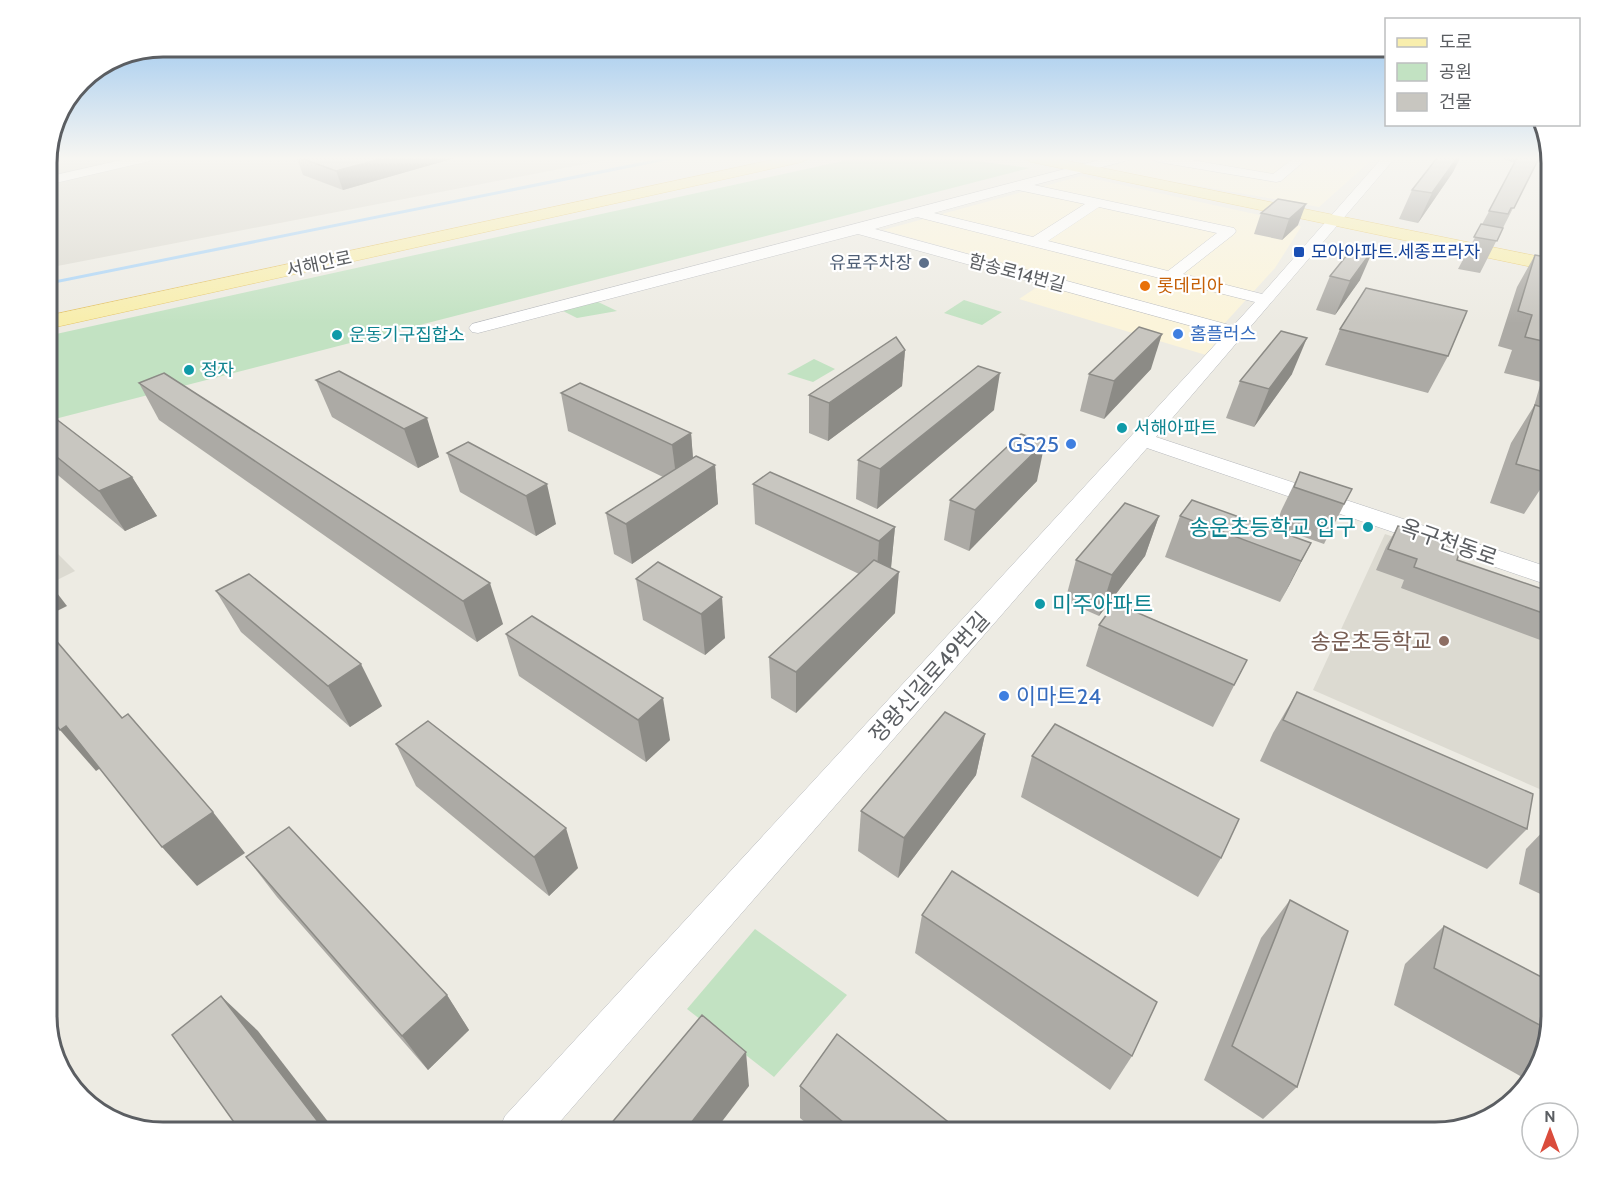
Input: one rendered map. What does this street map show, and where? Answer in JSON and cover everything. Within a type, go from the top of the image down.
[{"type":"main road","name":"서해안로","points":[[57,308],[501,213]]},
{"type":"main road","name":"서해안로","points":[[57,321],[550,213]]},
{"type":"main road","points":[[1302,213],[1541,264]]},
{"type":"street","name":"함송로14번길","points":[[858,229],[918,213]]},
{"type":"street","name":"함송로14번길","points":[[918,213],[1266,300]]},
{"type":"street","points":[[1036,242],[1081,213]]},
{"type":"street","name":"함송로14번길","points":[[1140,213],[1229,231],[1171,276]]},
{"type":"street","name":"정왕신길로49번길","points":[[530,1122],[1343,213]]},
{"type":"street","points":[[478,328],[858,229]]},
{"type":"street","name":"함송로14번길","points":[[858,229],[1237,333]]},
{"type":"street","name":"옥구천동로","points":[[1142,439],[1541,574]]},
{"type":"shaded area","points":[[57,213],[331,213],[57,266]]},
{"type":"shaded area","points":[[945,213],[1250,213],[1296,223],[1301,227],[1275,268],[1224,324],[883,230]]},
{"type":"shaded area","points":[[1043,283],[1223,333],[1206,355],[1019,299]]},
{"type":"shaded area","name":"송운초등학교","points":[[1385,534],[1541,588],[1541,790],[1313,690]]},
{"type":"shaded area","points":[[57,553],[75,571],[57,580]]},
{"type":"green space","points":[[606,213],[855,213],[57,418],[57,334]]},
{"type":"green space","points":[[594,300],[617,311],[577,318],[559,309]]},
{"type":"green space","points":[[964,300],[1002,312],[982,325],[944,313]]},
{"type":"green space","points":[[814,359],[835,369],[813,382],[787,374]]},
{"type":"green space","points":[[755,929],[847,995],[774,1077],[687,1009]]},
{"type":"water","points":[[389,213],[405,213],[57,283],[57,280]]},
{"type":"building","points":[[1261,213],[1296,213],[1289,219]]},
{"type":"building","points":[[1481,224],[1503,228],[1497,241],[1474,237]]},
{"type":"building","points":[[1356,244],[1374,248],[1350,281],[1330,276]]},
{"type":"building","points":[[1535,255],[1541,256],[1541,341],[1525,337],[1532,315],[1518,311]]},
{"type":"building","points":[[1366,288],[1467,311],[1448,356],[1340,329]]},
{"type":"building","points":[[1139,327],[1162,334],[1114,381],[1089,374]]},
{"type":"building","points":[[1281,331],[1307,338],[1269,389],[1240,381]]},
{"type":"building","points":[[896,337],[905,350],[829,403],[809,395]]},
{"type":"building","points":[[978,366],[1000,373],[880,469],[858,460]]},
{"type":"building","points":[[339,371],[427,418],[404,429],[316,380]]},
{"type":"building","points":[[164,373],[490,583],[463,601],[139,383]]},
{"type":"building","points":[[580,383],[691,433],[672,445],[561,393]]},
{"type":"building","points":[[1535,405],[1541,407],[1541,471],[1516,464]]},
{"type":"building","points":[[57,420],[132,477],[99,491],[57,457]]},
{"type":"building","points":[[1021,434],[1045,442],[975,510],[950,500]]},
{"type":"building","points":[[468,442],[547,484],[526,496],[447,453]]},
{"type":"building","points":[[696,456],[715,465],[626,524],[606,513]]},
{"type":"building","points":[[770,472],[895,527],[879,541],[753,484]]},
{"type":"building","points":[[1300,472],[1352,489],[1344,504],[1294,487]]},
{"type":"building","points":[[1192,500],[1311,543],[1301,561],[1180,516]]},
{"type":"building","points":[[1125,503],[1159,516],[1112,575],[1076,560]]},
{"type":"building","points":[[1398,526],[1461,547],[1457,560],[1541,589],[1541,612],[1414,567],[1417,559],[1388,549]]},
{"type":"building","points":[[874,560],[899,572],[796,672],[769,657]]},
{"type":"building","points":[[658,562],[722,597],[701,614],[636,579]]},
{"type":"building","points":[[249,574],[361,664],[328,686],[216,591]]},
{"type":"building","points":[[1115,603],[1247,660],[1234,685],[1099,625]]},
{"type":"building","points":[[532,616],[663,698],[638,720],[506,634]]},
{"type":"building","points":[[57,642],[122,718],[128,714],[213,812],[162,847],[66,726],[60,730],[57,726]]},
{"type":"building","points":[[1297,692],[1533,794],[1527,829],[1283,720]]},
{"type":"building","points":[[945,712],[985,734],[904,838],[861,811]]},
{"type":"building","points":[[428,721],[566,828],[534,857],[396,744]]},
{"type":"building","points":[[1055,724],[1239,819],[1221,858],[1032,756]]},
{"type":"building","points":[[289,827],[447,995],[402,1036],[246,857]]},
{"type":"building","points":[[952,871],[1157,1002],[1132,1056],[922,915]]},
{"type":"building","points":[[1290,900],[1348,931],[1297,1087],[1232,1046]]},
{"type":"building","points":[[1444,926],[1541,977],[1541,1025],[1434,968]]},
{"type":"building","points":[[221,996],[318,1122],[234,1122],[172,1035]]},
{"type":"building","points":[[702,1015],[746,1052],[692,1122],[612,1122]]},
{"type":"building","points":[[837,1034],[948,1122],[843,1122],[800,1086]]},
{"type":"place","name":"모아아파트.세종프라자","points":[[1299,252]]},
{"type":"place","name":"유료주차장","points":[[924,263]]},
{"type":"place","name":"롯데리아","points":[[1145,286]]},
{"type":"place","name":"홈플러스","points":[[1178,334]]},
{"type":"place","name":"운동기구집합소","points":[[337,335]]},
{"type":"place","name":"정자","points":[[189,370]]},
{"type":"place","name":"서해아파트","points":[[1122,428]]},
{"type":"place","name":"GS25","points":[[1071,444]]},
{"type":"place","name":"송운초등학교 입구","points":[[1368,527]]},
{"type":"place","name":"미주아파트","points":[[1040,604]]},
{"type":"place","name":"송운초등학교","points":[[1444,641]]},
{"type":"place","name":"이마트24","points":[[1004,696]]}]
